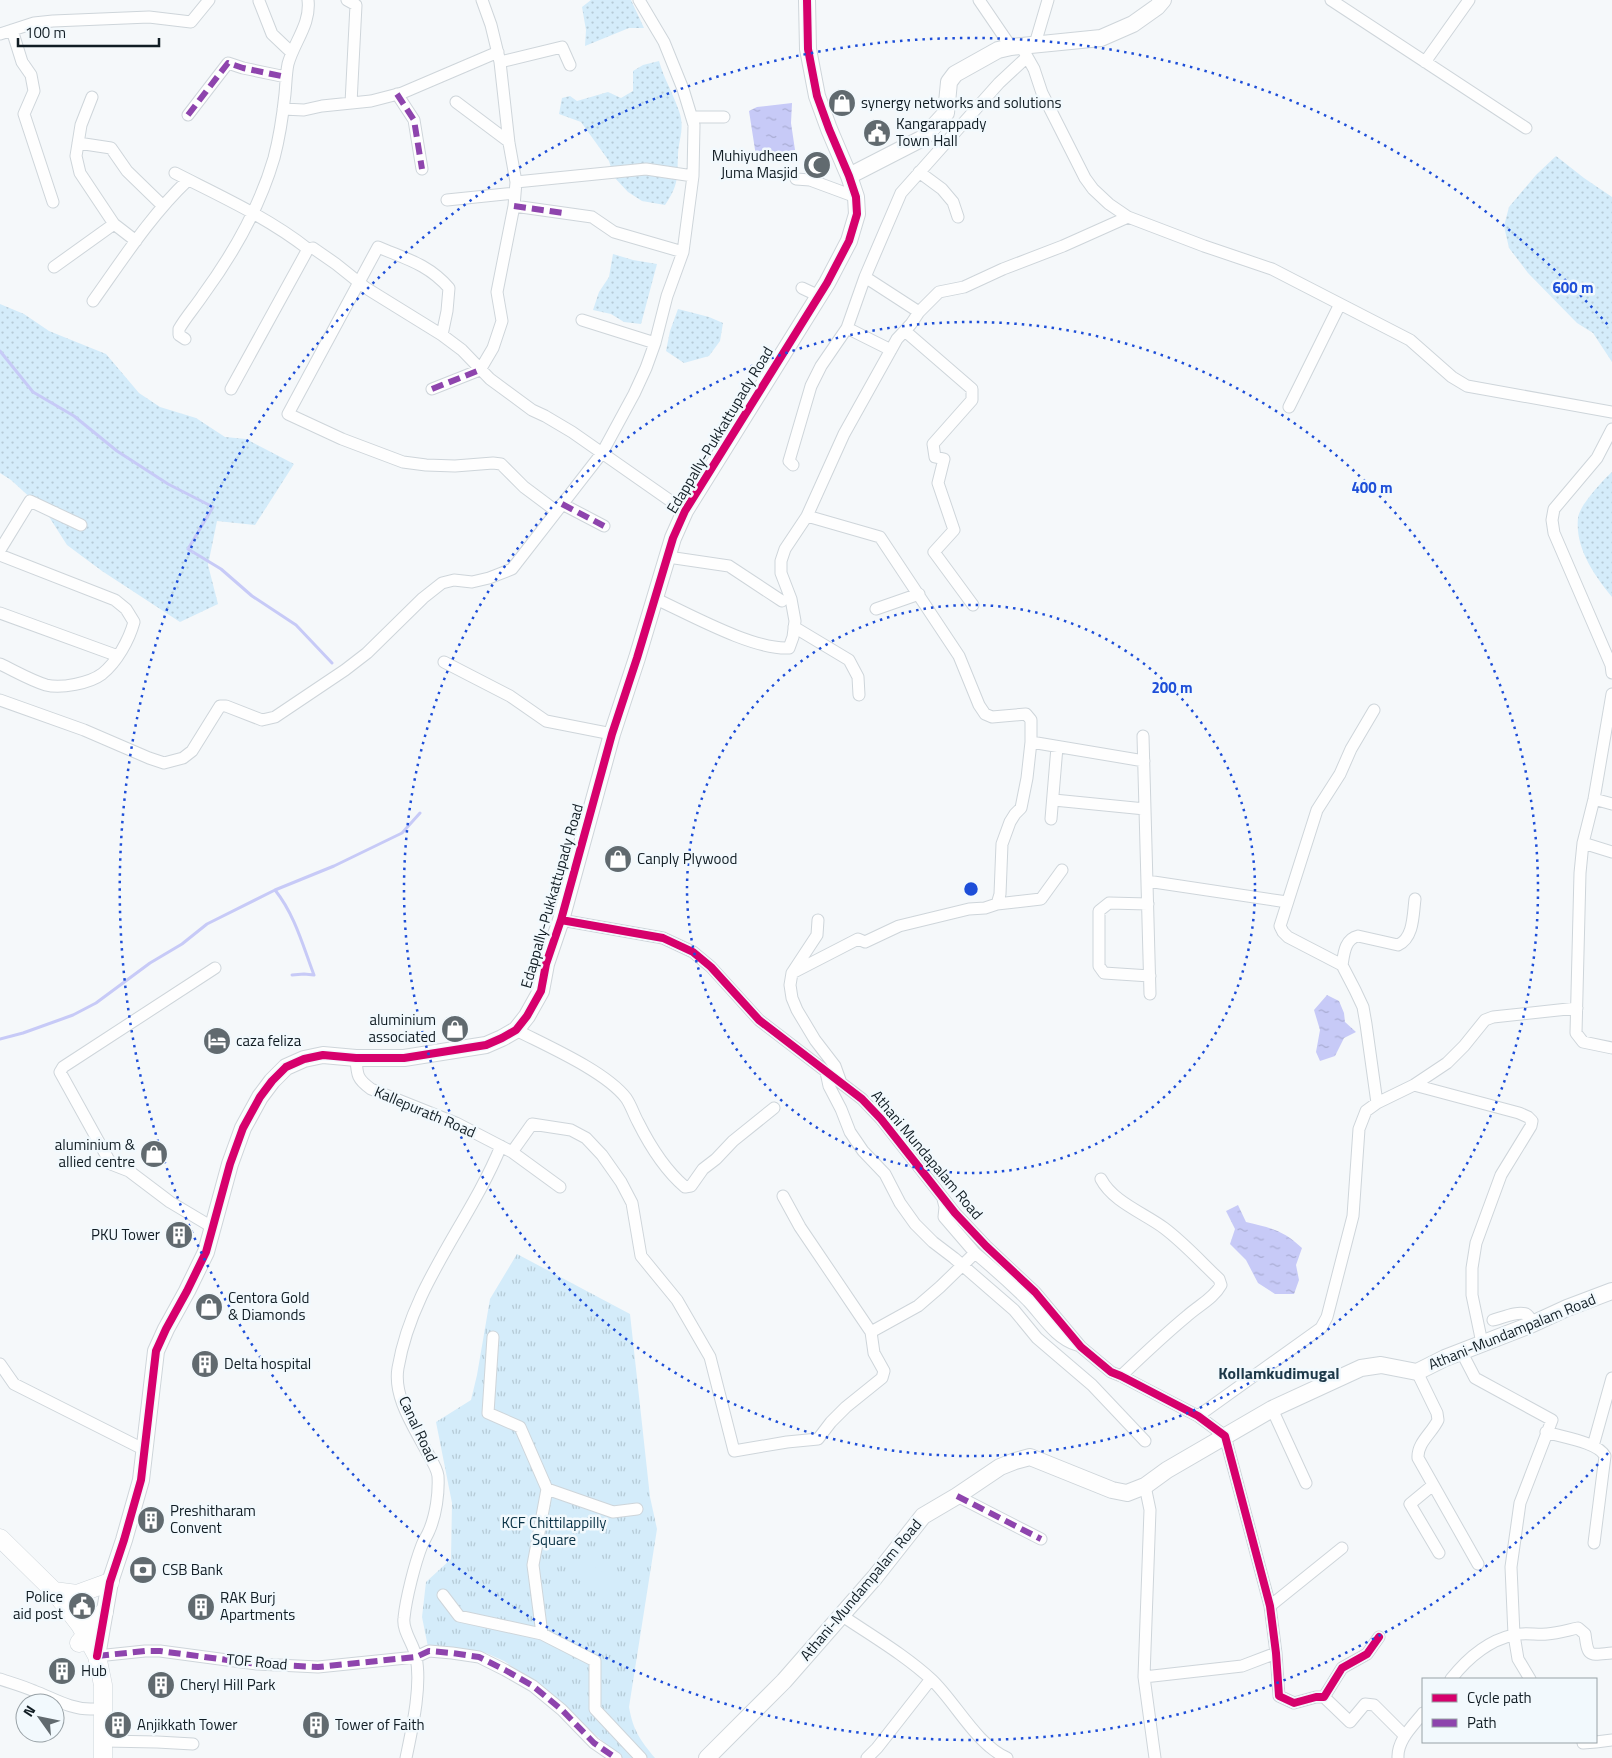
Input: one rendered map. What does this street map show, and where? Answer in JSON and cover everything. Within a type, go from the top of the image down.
[{"type":"main road","name":"Edappally-Pukkattupady Road","points":[[92,1659],[110,1582],[141,1480],[156,1352],[206,1252],[230,1164],[243,1128],[260,1097],[286,1067],[323,1055],[356,1058],[404,1058],[486,1045],[516,1030],[527,1016],[541,991],[546,964],[561,920],[612,734],[656,598],[673,538],[685,511],[819,296],[849,240],[857,214],[856,197],[849,176],[816,96],[808,49],[807,0]]},
{"type":"main road","points":[[849,176],[923,138],[946,113],[949,82],[955,74],[998,50],[1024,49],[1101,38],[1133,24],[1157,7],[1163,0]]},
{"type":"main road","name":"Athani-Mundampalam Road","points":[[707,1758],[784,1681],[875,1578],[923,1516],[1000,1467],[1030,1457],[1112,1490],[1127,1493],[1144,1486],[1167,1470],[1272,1409],[1361,1368],[1381,1365],[1417,1372],[1461,1351],[1612,1291]]},
{"type":"main road","points":[[0,1538],[54,1590],[92,1659],[103,1685],[103,1750]]},
{"type":"main road","points":[[0,1554],[24,1575],[82,1639]]},
{"type":"main road","points":[[54,1590],[77,1594],[110,1582]]},
{"type":"main road","points":[[82,1639],[104,1612]]},
{"type":"main road","points":[[92,1659],[93,1758]]},
{"type":"street","points":[[0,34],[34,23],[53,21],[149,17],[191,22],[209,0]]},
{"type":"street","points":[[261,0],[272,34],[292,53]]},
{"type":"street","points":[[184,339],[178,335],[178,329],[204,295],[229,255],[264,187],[275,155],[286,77],[292,53],[303,30],[309,7],[308,0]]},
{"type":"street","points":[[347,0],[356,5],[351,103]]},
{"type":"street","points":[[432,390],[480,370],[493,348],[501,327],[502,315],[496,292],[516,188],[508,141],[499,57],[482,0]]},
{"type":"street","points":[[0,700],[84,730],[149,758],[164,763],[173,762],[183,758],[192,751],[220,706],[226,706],[262,720],[275,717],[368,653],[423,598],[442,583],[454,580],[472,582],[512,569],[602,453],[634,394],[655,343],[667,296],[684,252],[693,176],[694,125],[683,89],[664,42],[639,0]]},
{"type":"street","points":[[979,0],[1024,49],[1034,69],[1042,93],[1084,178],[1104,199],[1128,217],[1272,269],[1410,340],[1452,377],[1467,386],[1612,412]]},
{"type":"street","points":[[793,465],[789,461],[811,386],[821,366],[847,328],[865,277],[901,193],[998,83],[1024,49],[1048,0]]},
{"type":"street","points":[[1331,0],[1526,128]]},
{"type":"street","points":[[1425,62],[1469,0]]},
{"type":"street","points":[[12,30],[22,62],[31,75],[34,91],[24,114],[53,202]]},
{"type":"street","points":[[283,108],[304,110],[322,106],[371,101],[397,94],[499,57],[562,47],[570,65]]},
{"type":"street","points":[[188,114],[228,63],[286,77]]},
{"type":"street","points":[[397,94],[414,120],[422,169]]},
{"type":"street","points":[[92,97],[81,125],[78,143],[76,156],[80,173],[114,224],[136,241]]},
{"type":"street","points":[[456,102],[508,141]]},
{"type":"street","points":[[692,117],[724,117]]},
{"type":"street","points":[[78,143],[111,148],[127,171],[163,206]]},
{"type":"street","points":[[447,200],[646,169],[693,176]]},
{"type":"street","points":[[918,172],[942,189],[953,202],[958,217]]},
{"type":"street","points":[[175,173],[252,212],[308,248],[312,248],[336,264],[357,282],[442,335],[462,350],[480,370],[532,410],[572,432],[648,483],[685,511]]},
{"type":"street","points":[[796,179],[810,180],[856,197]]},
{"type":"street","points":[[94,301],[163,206],[188,180]]},
{"type":"street","points":[[514,206],[592,217],[614,232],[684,252]]},
{"type":"street","points":[[656,598],[726,632],[778,648],[789,648],[793,637],[795,621],[791,599],[781,573],[781,561],[785,549],[807,516],[844,434],[897,339],[919,312],[939,292],[964,287],[1128,217]]},
{"type":"street","points":[[54,267],[114,224]]},
{"type":"street","points":[[442,335],[449,288],[438,275],[417,262],[378,247],[357,282],[288,414],[403,462],[455,466],[501,464],[524,487],[559,508],[604,526]]},
{"type":"street","points":[[231,389],[308,248]]},
{"type":"street","points":[[865,277],[919,312]]},
{"type":"street","points":[[802,288],[819,296]]},
{"type":"street","points":[[1289,407],[1340,304]]},
{"type":"street","points":[[582,320],[655,343]]},
{"type":"street","points":[[847,328],[891,350]]},
{"type":"street","points":[[905,331],[972,390],[972,400],[933,444],[935,457],[944,459],[938,483],[954,530],[934,552],[973,605]]},
{"type":"street","points":[[1612,429],[1597,458],[1554,510],[1552,520],[1554,533],[1611,665],[1612,673]]},
{"type":"street","points":[[0,550],[30,501],[81,525]]},
{"type":"street","points":[[807,516],[880,537],[959,656],[984,714],[992,717],[1026,714],[1031,720],[1031,742],[1027,778],[1021,808],[1010,822],[1002,844],[1000,894],[996,904]]},
{"type":"street","points":[[0,555],[115,600],[126,609],[134,622],[131,633],[118,656],[101,675],[72,686],[47,685],[0,664]]},
{"type":"street","points":[[668,557],[729,566],[782,601]]},
{"type":"street","points":[[876,609],[919,594]]},
{"type":"street","points":[[0,613],[118,656]]},
{"type":"street","points":[[794,627],[849,660],[858,677],[860,695]]},
{"type":"street","points":[[444,662],[510,696],[546,720],[612,734]]},
{"type":"street","points":[[1612,694],[1607,751],[1583,843],[1580,873],[1576,1033],[1584,1042],[1612,1048]]},
{"type":"street","points":[[1374,710],[1351,749],[1340,774],[1317,810],[1280,926],[1283,932],[1342,964],[1363,1007],[1377,1103]]},
{"type":"street","points":[[1144,736],[1150,994]]},
{"type":"street","points":[[1031,742],[1144,760]]},
{"type":"street","points":[[1051,819],[1057,747]]},
{"type":"street","points":[[1594,799],[1612,804]]},
{"type":"street","points":[[1054,800],[1145,809]]},
{"type":"street","points":[[1583,843],[1612,852]]},
{"type":"street","points":[[792,973],[858,939],[865,942],[899,926],[969,908],[985,908],[996,904],[1041,899],[1062,870]]},
{"type":"street","points":[[1148,881],[1287,902]]},
{"type":"street","points":[[1342,964],[1346,945],[1354,937],[1358,936],[1398,944],[1403,943],[1410,929],[1415,899]]},
{"type":"street","points":[[1148,904],[1109,903],[1099,911],[1099,966],[1104,973],[1150,976]]},
{"type":"street","name":"Athani Mundapalam Road","points":[[561,920],[663,938],[693,952],[712,967],[760,1020],[826,1072],[840,1080],[881,1118],[942,1198],[986,1246],[1035,1292],[1081,1346],[1111,1372],[1198,1416],[1225,1436]]},
{"type":"street","points":[[818,920],[818,935],[792,973],[790,985],[792,998],[797,1010],[815,1040],[835,1066],[840,1080]]},
{"type":"street","points":[[212,1228],[170,1202],[129,1171],[111,1164],[60,1072],[63,1066],[215,968]]},
{"type":"street","points":[[1198,1416],[1321,1328],[1327,1318],[1353,1216],[1359,1129],[1366,1111],[1377,1103],[1414,1085],[1446,1063],[1464,1046],[1485,1020],[1493,1017],[1577,1008]]},
{"type":"street","points":[[516,1030],[615,1086],[627,1100],[660,1160],[675,1179],[685,1187],[691,1186],[703,1169],[716,1159],[733,1141],[774,1108]]},
{"type":"street","name":"Kallepurath Road","points":[[356,1058],[357,1075],[371,1089],[456,1123],[501,1146],[560,1187]]},
{"type":"street","points":[[826,1072],[829,1086],[850,1132],[863,1151],[885,1174],[900,1203],[915,1224],[933,1242],[1014,1310],[1037,1338],[1092,1385],[1145,1441]]},
{"type":"street","points":[[1414,1085],[1519,1113],[1532,1121],[1531,1126],[1501,1175],[1476,1243],[1472,1268],[1472,1295],[1482,1343]]},
{"type":"street","points":[[512,1152],[532,1124],[571,1130],[586,1138],[602,1155],[621,1182],[632,1203],[641,1256],[677,1300],[710,1357],[734,1451],[818,1439],[846,1407],[882,1378],[884,1371],[874,1353],[871,1332],[800,1227],[783,1196]]},
{"type":"street","name":"Canal Road","points":[[406,1758],[416,1704],[418,1675],[416,1657],[403,1621],[422,1545],[432,1521],[438,1492],[438,1473],[408,1416],[400,1396],[398,1370],[409,1324],[427,1282],[491,1171],[501,1146]]},
{"type":"street","points":[[1101,1179],[1119,1200],[1147,1216],[1166,1230],[1219,1279],[1221,1285],[1217,1292],[1160,1338],[1122,1376]]},
{"type":"street","points":[[942,1198],[945,1207],[944,1217],[975,1253],[1004,1278],[1055,1332],[1071,1344],[1081,1346]]},
{"type":"street","points":[[871,1332],[918,1306],[975,1253]]},
{"type":"street","points":[[1493,1320],[1526,1314],[1533,1324]]},
{"type":"street","points":[[493,1336],[488,1413],[520,1427],[547,1489],[533,1566],[542,1634]]},
{"type":"street","points":[[1461,1351],[1475,1378],[1552,1420],[1520,1503],[1511,1568],[1514,1635],[1518,1659],[1529,1678]]},
{"type":"street","points":[[0,1364],[14,1384],[145,1450]]},
{"type":"street","points":[[1417,1372],[1437,1413],[1438,1420],[1418,1452],[1418,1458],[1478,1564]]},
{"type":"street","points":[[1593,1446],[1612,1378]]},
{"type":"street","points":[[1272,1409],[1306,1483]]},
{"type":"street","points":[[1546,1432],[1593,1446],[1602,1450],[1605,1456],[1606,1496],[1594,1543]]},
{"type":"street","points":[[1225,1436],[1270,1606],[1279,1696],[1294,1703],[1316,1697],[1324,1697],[1350,1722],[1365,1704],[1374,1705],[1405,1736]]},
{"type":"street","points":[[1433,1485],[1410,1504],[1438,1553]]},
{"type":"street","points":[[1144,1486],[1150,1510],[1144,1677],[1155,1758]]},
{"type":"street","points":[[547,1489],[613,1512],[638,1508]]},
{"type":"street","points":[[957,1496],[1041,1538]]},
{"type":"street","points":[[1270,1606],[1342,1548]]},
{"type":"street","points":[[443,1596],[459,1616],[542,1634],[595,1661],[595,1709],[642,1758]]},
{"type":"street","points":[[841,1615],[902,1656],[931,1679],[982,1739],[1004,1758]]},
{"type":"street","points":[[1451,1678],[1465,1662],[1478,1652],[1499,1640],[1514,1635],[1548,1634],[1578,1628],[1586,1634],[1587,1650],[1590,1653],[1612,1653]]},
{"type":"street","points":[[1324,1697],[1342,1668],[1367,1654],[1379,1637]]},
{"type":"street","name":"TOF Road","points":[[92,1659],[138,1652],[160,1651],[257,1664],[318,1667],[416,1657],[429,1651],[479,1657],[533,1686],[562,1710],[594,1743],[616,1758]]},
{"type":"street","points":[[1144,1677],[1242,1666],[1276,1653]]},
{"type":"street","points":[[0,1679],[75,1708],[93,1709]]},
{"type":"street","points":[[867,1758],[931,1679]]},
{"type":"street","points":[[1398,1758],[1400,1744],[1422,1714]]},
{"type":"street","points":[[1597,1742],[1612,1740]]},
{"type":"street","points":[[103,1750],[156,1742],[193,1744]]},
{"type":"green space","points":[[591,0],[631,0],[644,28],[629,28],[585,46],[586,30],[582,7]]},
{"type":"green space","points":[[659,61],[677,104],[682,123],[676,181],[673,192],[665,205],[642,201],[628,192],[614,177],[609,161],[581,122],[559,114],[562,98],[570,96],[577,101],[608,92],[621,98],[633,91],[633,71],[643,65]]},
{"type":"green space","points":[[1556,156],[1612,197],[1612,362],[1593,333],[1577,323],[1528,273],[1509,248],[1504,226],[1509,207],[1536,175]]},
{"type":"green space","points":[[613,254],[657,264],[641,324],[624,322],[611,314],[593,310],[599,292],[609,277]]},
{"type":"green space","points":[[0,304],[24,314],[49,331],[106,354],[139,393],[160,407],[196,418],[225,437],[246,439],[294,464],[255,525],[217,521],[208,565],[218,604],[180,622],[102,571],[67,545],[46,512],[11,480],[0,473]]},
{"type":"green space","points":[[678,309],[709,317],[723,323],[720,341],[709,356],[684,363],[666,351],[670,331]]},
{"type":"green space","points":[[1612,472],[1612,597],[1587,560],[1580,540],[1578,518],[1587,500]]},
{"type":"green space","name":"KCF Chittilappilly Square","points":[[517,1254],[630,1314],[650,1497],[657,1529],[629,1707],[638,1734],[655,1758],[622,1758],[531,1679],[504,1661],[486,1653],[428,1647],[422,1617],[426,1582],[451,1559],[452,1503],[436,1422],[471,1400],[490,1299]]},
{"type":"green space","points":[[583,1557],[616,1583],[603,1599],[570,1573]]},
{"type":"water","points":[[792,103],[791,123],[795,150],[756,156],[749,111],[757,107]]},
{"type":"water","points":[[1327,995],[1339,1001],[1344,1013],[1345,1022],[1356,1032],[1344,1038],[1335,1056],[1320,1061],[1316,1052],[1320,1030],[1314,1010]]},
{"type":"water","points":[[1238,1205],[1246,1222],[1276,1230],[1289,1237],[1302,1248],[1296,1265],[1299,1280],[1294,1294],[1275,1294],[1258,1283],[1246,1260],[1230,1244],[1235,1229],[1226,1211]]},
{"type":"waterway","points":[[0,351],[33,392],[74,416],[117,451],[168,484],[213,507],[188,549],[221,569],[252,596],[296,625],[332,663]]},
{"type":"waterway","points":[[275,890],[334,866],[402,833],[420,813]]},
{"type":"waterway","points":[[0,1039],[73,1015],[96,1003],[150,963],[182,944],[207,924],[275,890],[293,920],[314,975],[292,975]]},
{"type":"marked path","points":[[188,115],[228,63],[286,77]]},
{"type":"marked path","points":[[397,94],[414,120],[422,169]]},
{"type":"marked path","points":[[514,206],[563,213]]},
{"type":"marked path","points":[[432,389],[480,370]]},
{"type":"marked path","points":[[562,504],[604,526]]},
{"type":"marked path","points":[[957,1496],[1041,1539]]},
{"type":"marked path","points":[[97,1656],[160,1651],[257,1664],[318,1667],[416,1657],[429,1651],[479,1657],[533,1686],[562,1710],[594,1743],[616,1758]]},
{"type":"cycle path","points":[[97,1656],[110,1582],[141,1480],[156,1351],[206,1252],[230,1164],[243,1128],[260,1097],[286,1067],[304,1059],[323,1055],[356,1058],[404,1058],[486,1045],[516,1030],[527,1016],[541,991],[546,964],[561,920],[612,734],[673,538],[685,511],[827,283],[849,241],[857,214],[856,197],[849,176],[817,96],[808,49],[807,0]]},
{"type":"cycle path","points":[[561,920],[663,938],[693,952],[711,967],[759,1020],[862,1099],[881,1119],[955,1213],[986,1246],[1035,1292],[1081,1347],[1111,1372],[1198,1416],[1225,1436],[1270,1606],[1279,1696],[1294,1703],[1316,1697],[1324,1697],[1342,1668],[1367,1654],[1379,1637]]},
{"type":"place","name":"synergy networks and solutions","points":[[842,103]]},
{"type":"place","name":"Kangarappady Town Hall","points":[[877,133]]},
{"type":"place","name":"Muhiyudheen Juma Masjid","points":[[817,165]]},
{"type":"place","name":"Canply Plywood","points":[[618,859]]},
{"type":"place","name":"aluminium associated","points":[[455,1029]]},
{"type":"place","name":"caza feliza","points":[[217,1041]]},
{"type":"place","name":"aluminium & allied centre","points":[[154,1154]]},
{"type":"place","name":"PKU Tower","points":[[179,1235]]},
{"type":"place","name":"Centora Gold & Diamonds","points":[[209,1307]]},
{"type":"place","name":"Delta hospital","points":[[205,1364]]},
{"type":"place","name":"Preshitharam Convent","points":[[151,1520]]},
{"type":"place","name":"CSB Bank","points":[[143,1570]]},
{"type":"place","name":"Police aid post","points":[[82,1606]]},
{"type":"place","name":"RAK Burj Apartments","points":[[201,1607]]},
{"type":"place","name":"Hub","points":[[62,1671]]},
{"type":"place","name":"Cheryl Hill Park","points":[[161,1685]]},
{"type":"place","name":"Anjikkath Tower","points":[[118,1725]]},
{"type":"place","name":"Tower of Faith","points":[[316,1725]]},
{"type":"district","name":"Kollamkudimugal","points":[[1279,1373]]}]
